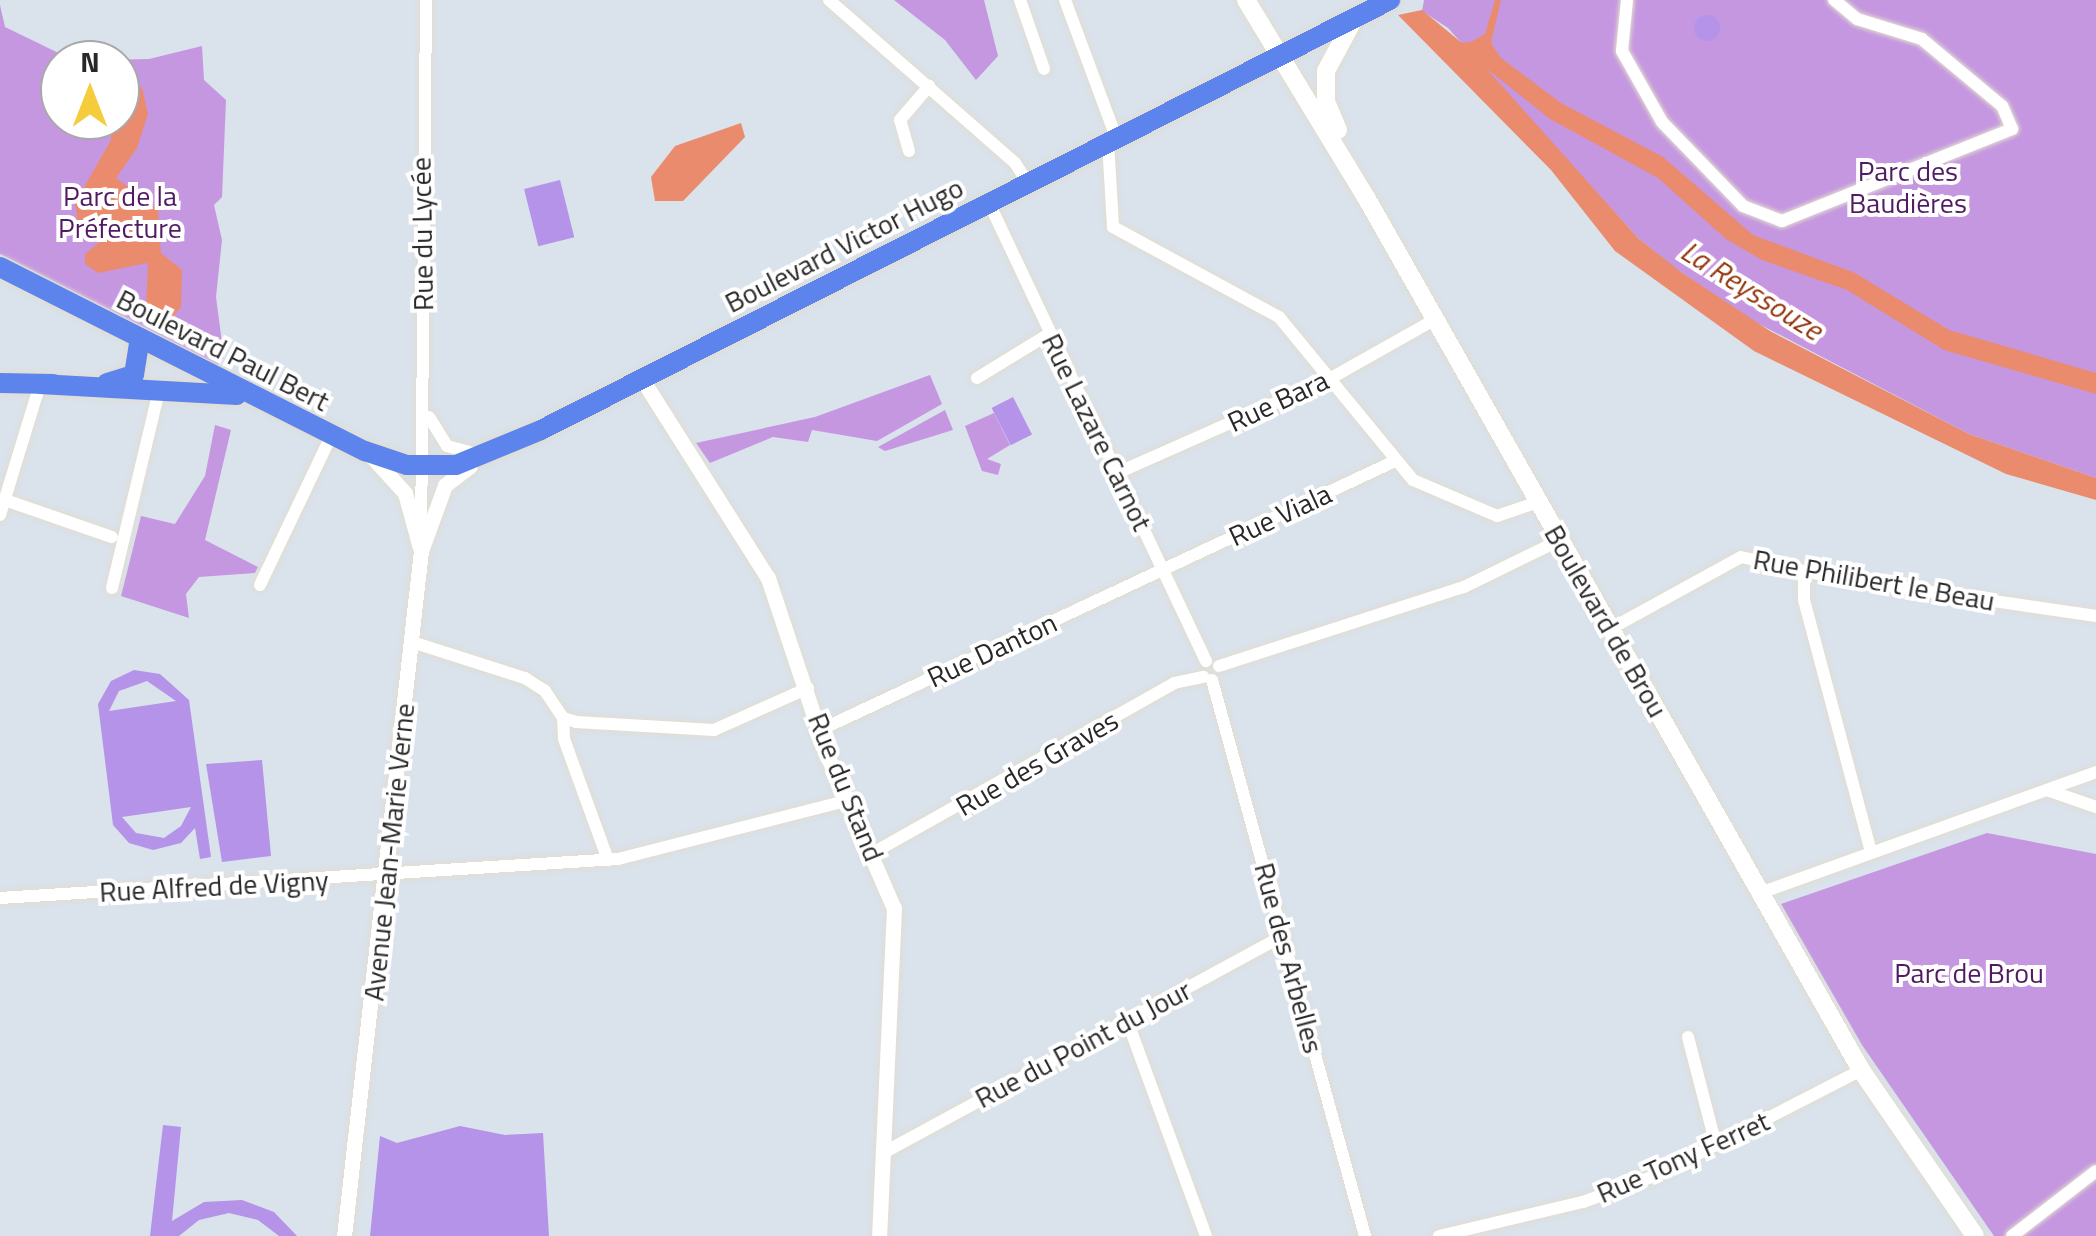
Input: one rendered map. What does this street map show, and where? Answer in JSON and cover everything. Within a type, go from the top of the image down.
[{"type":"main road","name":"Boulevard de Brou","points":[[1246,0],[1367,199],[1862,1070],[1974,1236]]},
{"type":"main road","name":"Boulevard Victor Hugo","points":[[426,468],[486,456],[1388,2]]},
{"type":"main road","points":[[1354,19],[1337,43],[1324,92],[1367,199]]},
{"type":"main road","name":"Boulevard Paul Bert","points":[[0,267],[254,400],[365,451],[426,468]]},
{"type":"main road","points":[[40,384],[128,380],[140,364],[140,339]]},
{"type":"main road","points":[[0,383],[225,392],[254,400]]},
{"type":"street","name":"Rue du Lycée","points":[[426,0],[420,136],[426,468]]},
{"type":"street","points":[[829,0],[929,86],[1028,183]]},
{"type":"street","points":[[1020,0],[1044,69]]},
{"type":"street","points":[[1065,0],[1112,139],[1114,227],[1122,236],[1266,308],[1331,378],[1395,460],[1427,491],[1476,511],[1506,516],[1538,502]]},
{"type":"street","points":[[1627,0],[1622,52],[1662,122],[1743,206],[1782,220],[2012,129],[2002,106],[1922,39],[1857,19],[1834,0]]},
{"type":"street","points":[[909,151],[900,120],[929,86]]},
{"type":"street","name":"Rue Lazare Carnot","points":[[989,203],[1049,334],[1212,663]]},
{"type":"street","name":"Rue Bara","points":[[1117,474],[1331,378],[1434,320]]},
{"type":"street","points":[[976,378],[1049,334]]},
{"type":"street","name":"Rue du Stand","points":[[642,379],[741,528],[768,578],[846,801],[872,854],[896,921],[878,1236]]},
{"type":"street","points":[[0,515],[40,384]]},
{"type":"street","points":[[112,588],[159,390]]},
{"type":"street","points":[[426,410],[447,446],[486,456]]},
{"type":"street","points":[[260,585],[331,436]]},
{"type":"street","points":[[365,451],[406,494],[421,551]]},
{"type":"street","points":[[421,551],[445,486],[486,456]]},
{"type":"street","name":"Rue Viala","points":[[1164,570],[1395,460]]},
{"type":"street","name":"Avenue Jean-Marie Verne","points":[[344,1236],[412,642],[426,468]]},
{"type":"street","points":[[5,500],[112,537]]},
{"type":"street","points":[[1208,679],[1212,663],[1464,588],[1560,540]]},
{"type":"street","name":"Rue Philibert le Beau","points":[[1610,628],[1736,558],[1804,572],[2096,616]]},
{"type":"street","name":"Rue Danton","points":[[820,730],[1164,570]]},
{"type":"street","points":[[1804,572],[1804,600],[1871,851]]},
{"type":"street","points":[[412,642],[525,678],[545,691],[563,718],[564,739],[608,860]]},
{"type":"street","name":"Rue des Graves","points":[[872,854],[1174,683],[1208,679]]},
{"type":"street","name":"Rue des Arbelles","points":[[1208,679],[1365,1236]]},
{"type":"street","points":[[563,718],[662,729],[714,730],[808,688]]},
{"type":"street","points":[[1763,892],[1871,851],[2092,774],[2091,805],[2047,790]]},
{"type":"street","name":"Rue Alfred de Vigny","points":[[0,898],[608,860],[846,801]]},
{"type":"street","name":"Rue du Point du Jour","points":[[883,1152],[1283,936]]},
{"type":"street","points":[[1127,1020],[1206,1236]]},
{"type":"street","points":[[1688,1036],[1716,1145]]},
{"type":"street","name":"Rue Tony Ferret","points":[[1439,1236],[1583,1202],[1716,1145],[1862,1070]]},
{"type":"street","points":[[2012,1236],[2096,1170]]},
{"type":"green space","points":[[894,0],[984,0],[998,56],[976,80],[945,40]]},
{"type":"green space","name":"Parc des Baudières","points":[[1424,0],[2096,0],[2096,478],[1969,434],[1742,315],[1671,265],[1638,238],[1448,28],[1422,11]]},
{"type":"green space","name":"Parc de la Préfecture","points":[[0,5],[5,27],[40,44],[40,140],[140,140],[140,59],[202,46],[204,80],[226,100],[222,197],[214,205],[222,240],[216,297],[224,358],[218,365],[0,254]]},
{"type":"green space","points":[[930,375],[942,404],[877,441],[812,430],[808,442],[773,437],[710,463],[696,443],[815,417]]},
{"type":"green space","points":[[945,410],[953,430],[885,451],[878,447]]},
{"type":"green space","points":[[994,413],[1010,445],[987,459],[1001,464],[998,475],[982,471],[965,426]]},
{"type":"green space","points":[[215,425],[231,430],[205,540],[258,567],[255,573],[199,577],[186,594],[189,618],[121,596],[141,516],[175,524],[205,476]]},
{"type":"green space","name":"Parc de Brou","points":[[1987,833],[2096,854],[2096,1236],[1994,1236],[1862,1045],[1781,904]]},
{"type":"shaded area","points":[[1495,0],[1501,0],[1491,43],[1501,58],[1561,103],[1663,157],[1753,235],[1855,273],[1949,330],[2096,373],[2096,394],[1944,350],[1847,290],[1762,260],[1726,239],[1658,178],[1550,119],[1486,68],[1638,238],[1681,272],[1770,331],[1969,434],[2096,478],[2096,500],[2006,474],[1754,351],[1615,251],[1551,170],[1398,15],[1422,10],[1462,43],[1471,42],[1485,34]]},
{"type":"shaded area","points":[[1707,15],[1717,18],[1717,38],[1707,41],[1697,38],[1694,28],[1697,18]]},
{"type":"shaded area","points":[[140,87],[142,88],[148,114],[140,139]]},
{"type":"shaded area","points":[[741,123],[745,137],[683,201],[655,201],[651,177],[675,146]]},
{"type":"shaded area","points":[[111,140],[140,140],[116,178],[158,209],[161,253],[182,270],[181,307],[172,318],[146,307],[148,263],[98,273],[85,264],[85,254],[101,241],[78,224],[75,203]]},
{"type":"shaded area","points":[[560,180],[574,237],[538,246],[524,189]]},
{"type":"shaded area","points":[[1013,397],[1032,434],[1011,445],[992,408]]},
{"type":"shaded area","points":[[134,670],[160,674],[189,700],[211,857],[200,859],[195,828],[181,843],[153,850],[129,843],[113,825],[98,704],[111,681]],"holes":[[[147,681],[176,701],[109,711],[119,691]],[[191,807],[181,826],[164,838],[136,833],[122,817]]]},
{"type":"shaded area","points":[[262,760],[271,856],[222,862],[206,764]]},
{"type":"shaded area","points":[[163,1125],[181,1127],[172,1221],[204,1202],[242,1200],[274,1212],[297,1236],[279,1236],[258,1220],[229,1213],[199,1220],[179,1236],[150,1236]]},
{"type":"shaded area","points":[[460,1126],[505,1135],[543,1133],[549,1236],[370,1236],[380,1136],[397,1143]]},
{"type":"water label","name":"La Reyssouze","points":[[1752,290]]}]
